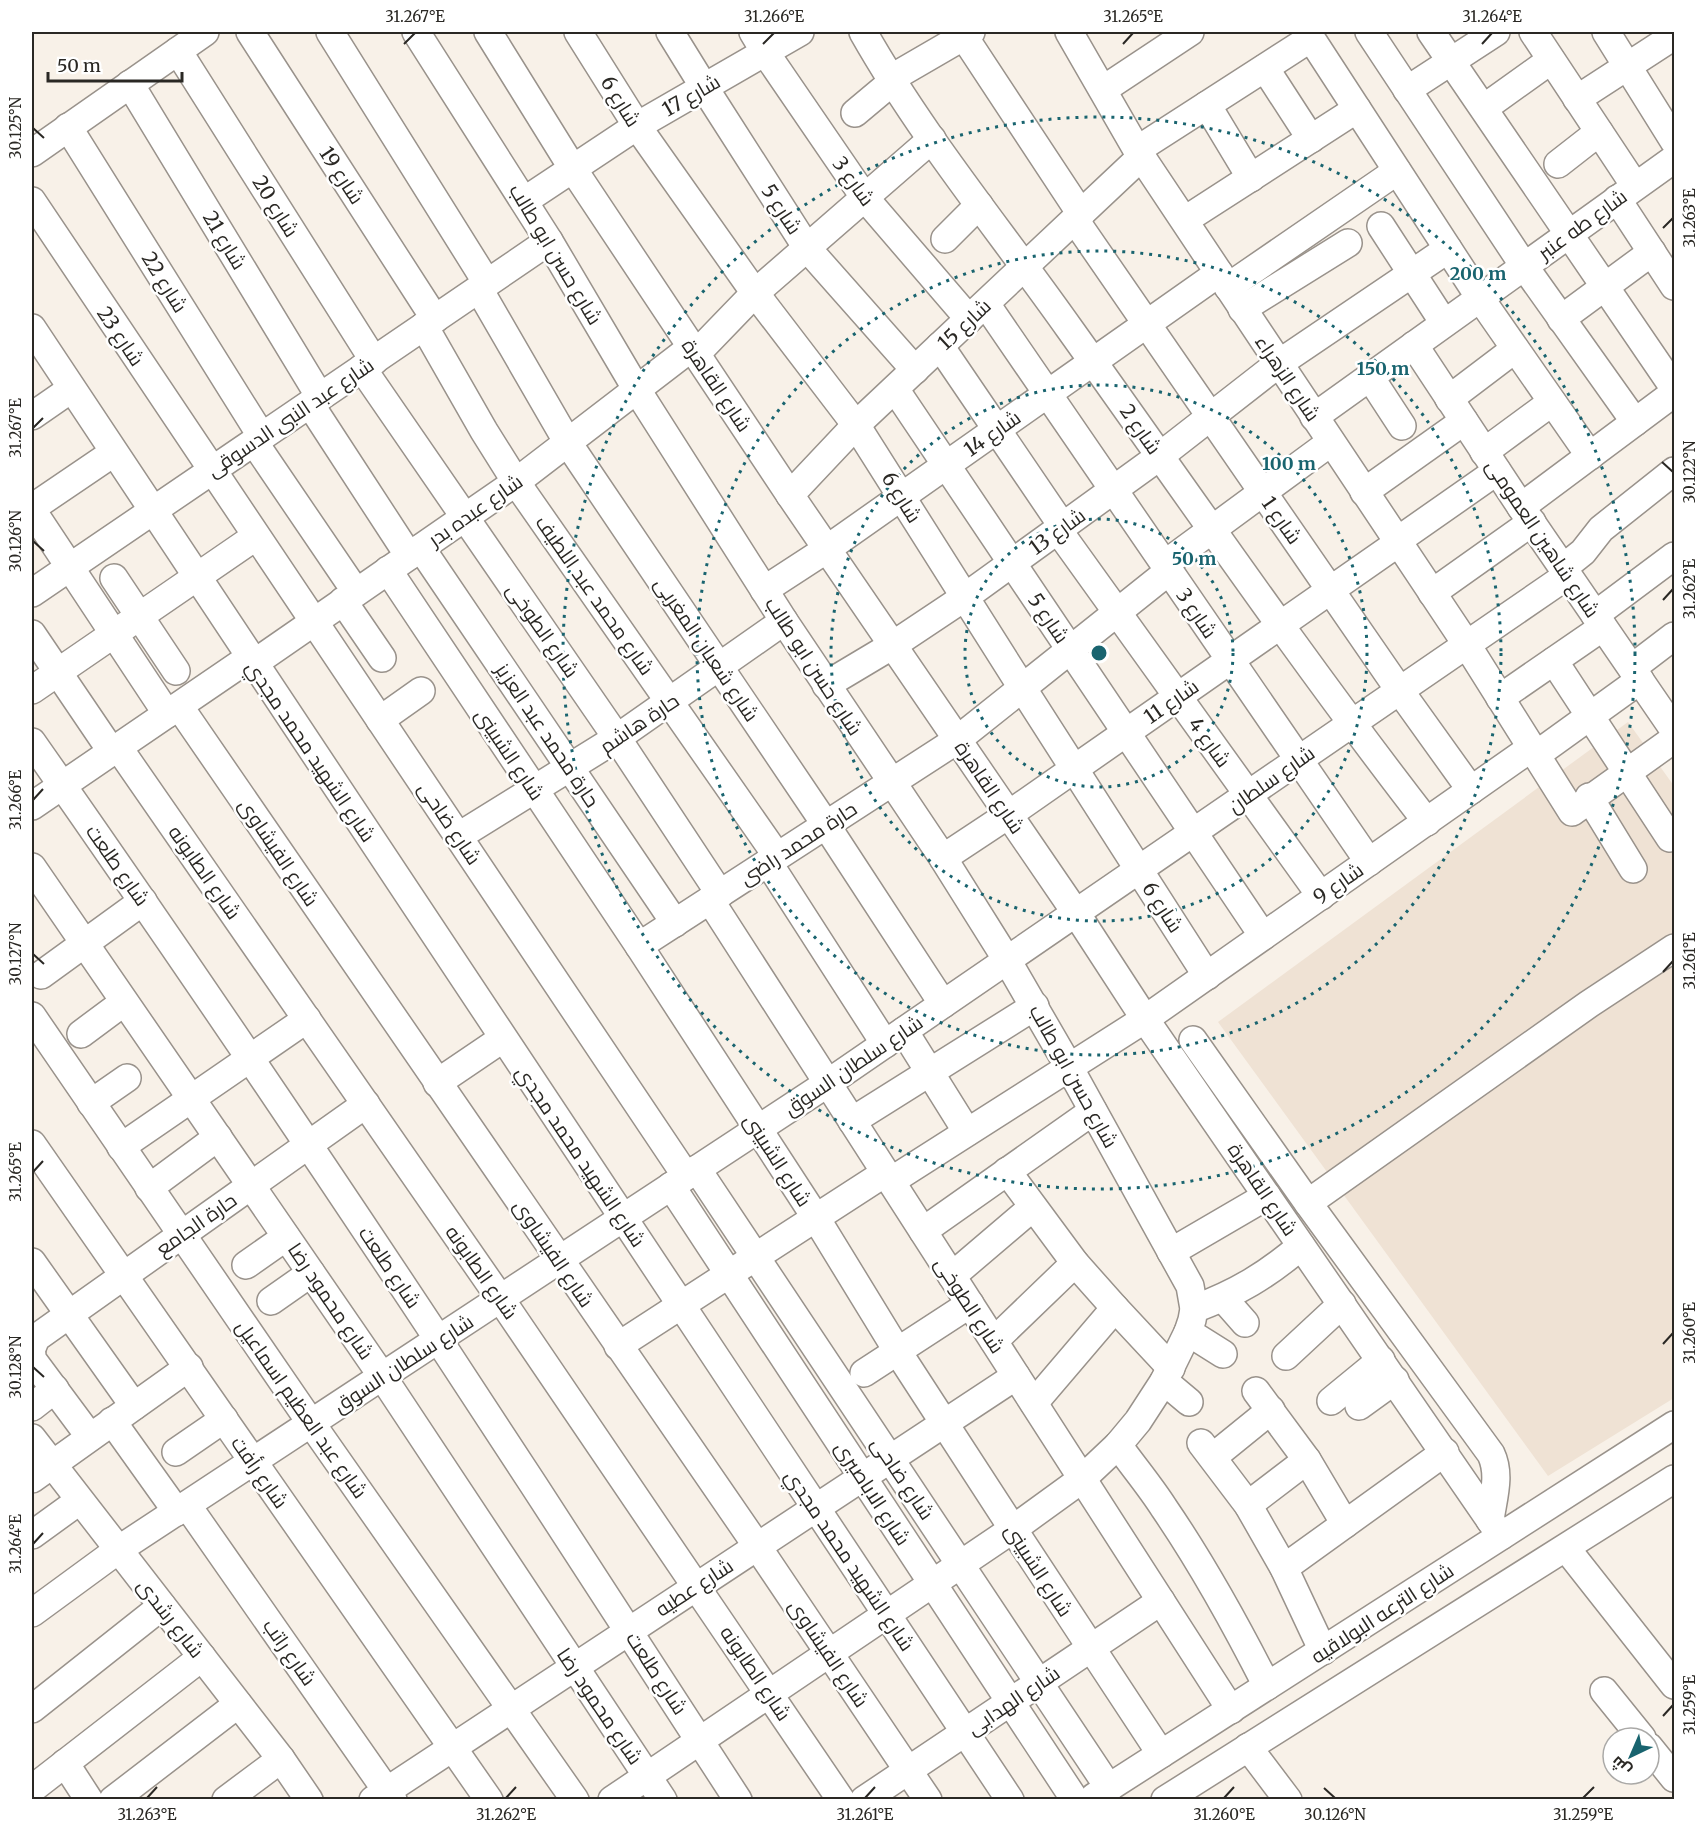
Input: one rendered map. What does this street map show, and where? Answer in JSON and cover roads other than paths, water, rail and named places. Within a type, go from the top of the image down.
[{"type":"street","points":[[32,153],[205,32]]},
{"type":"street","name":"شارع 19","points":[[250,32],[429,322]]},
{"type":"street","name":"شارع شعبان المغربى","points":[[330,32],[483,286],[568,443],[943,1004]]},
{"type":"street","name":"شارع حسن ابو طالب","points":[[416,32],[549,241],[637,390],[764,590],[943,858],[1035,1006],[1190,1286],[1191,1321]]},
{"type":"street","name":"شارع القاهرة","points":[[488,32],[573,169],[790,495],[1076,913],[1145,1019],[1496,1528]]},
{"type":"street","name":"شارع 6","points":[[578,32],[637,126],[755,293],[856,425],[1207,976]]},
{"type":"street","name":"شارع 5","points":[[670,32],[807,249],[915,370]]},
{"type":"street","name":"شارع 17","points":[[524,201],[637,126],[704,87],[759,42],[800,32]]},
{"type":"street","name":"شارع 2","points":[[863,32],[891,81],[979,205],[1025,266],[1351,724],[1427,822]]},
{"type":"street","name":"شارع الزهراء","points":[[1069,32],[1139,153],[1467,645],[1534,752],[1633,869]]},
{"type":"street","points":[[1104,89],[1190,32]]},
{"type":"street","points":[[1369,32],[1524,266],[1635,423]]},
{"type":"street","points":[[1431,32],[1674,390],[1635,423],[1590,456],[1526,515],[1432,592]]},
{"type":"street","points":[[1407,90],[1496,32]]},
{"type":"street","points":[[1533,32],[1599,132],[1652,252],[1674,286]]},
{"type":"street","points":[[1606,32],[1671,126]]},
{"type":"street","points":[[855,113],[891,81],[966,33]]},
{"type":"street","name":"شارع 1","points":[[966,33],[1078,217],[1147,324],[1471,790]]},
{"type":"street","points":[[1309,35],[1480,298],[1590,456]]},
{"type":"street","name":"شارع 15","points":[[790,495],[856,425],[1078,217],[1139,153],[1265,68],[1309,35]]},
{"type":"street","points":[[1577,99],[1674,36]]},
{"type":"street","name":"شارع 3","points":[[759,42],[865,198],[977,312],[1047,394],[1369,862]]},
{"type":"street","name":"شارع 20","points":[[178,51],[368,364]]},
{"type":"street","points":[[1484,108],[1551,60]]},
{"type":"street","points":[[1265,68],[1311,140]]},
{"type":"street","name":"شارع 21","points":[[130,84],[406,558]]},
{"type":"street","points":[[1207,105],[1251,178]]},
{"type":"street","points":[[1185,220],[1357,109]]},
{"type":"street","name":"شارع 22","points":[[68,127],[258,439],[382,658]]},
{"type":"street","points":[[1558,164],[1599,132]]},
{"type":"street","name":"شارع عبده بدر","points":[[32,806],[173,710],[313,622],[516,482],[637,390],[694,350],[755,293],[932,139]]},
{"type":"street","name":"شارع طه عنبر","points":[[1314,417],[1674,159]]},
{"type":"street","points":[[1230,290],[1397,171]]},
{"type":"street","name":"شارع 23","points":[[32,201],[211,471]]},
{"type":"street","points":[[945,238],[979,205]]},
{"type":"street","points":[[1381,226],[1444,323]]},
{"type":"street","name":"شارع عبد النبى الدسوقى","points":[[32,593],[549,241]]},
{"type":"street","points":[[1230,290],[1348,243]]},
{"type":"street","name":"شارع 13","points":[[826,685],[965,597],[1160,456],[1278,364],[1448,249]]},
{"type":"street","points":[[1561,319],[1652,252]]},
{"type":"street","name":"شارع 14","points":[[764,590],[902,497],[1147,324],[1230,290]]},
{"type":"street","name":"شارع محمد عبد اللطيف","points":[[429,322],[474,414],[516,482],[670,703],[894,1037],[930,1072],[967,1132]]},
{"type":"street","name":"شارع الشهيد محمد مجدي","points":[[33,332],[1010,1800]]},
{"type":"street","name":"شارع شاهين العمومى","points":[[1414,345],[1526,515],[1674,730]]},
{"type":"street","name":"شارع 4","points":[[940,346],[1117,613],[1321,896]]},
{"type":"street","points":[[1449,399],[1515,349]]},
{"type":"street","name":"شارع الطوخى","points":[[368,364],[465,517],[618,738],[828,1083],[1230,1710]]},
{"type":"street","points":[[1370,377],[1402,426]]},
{"type":"street","points":[[32,416],[71,389]]},
{"type":"street","name":"شارع 5","points":[[895,389],[1263,936]]},
{"type":"street","name":"شارع 11","points":[[943,858],[1126,733],[1397,542],[1491,461],[1552,402]]},
{"type":"street","points":[[1364,492],[1464,421]]},
{"type":"street","name":"حارة محمد راضى","points":[[639,946],[957,740],[1117,613],[1212,529],[1331,442]]},
{"type":"street","points":[[32,509],[113,453]]},
{"type":"street","name":"شارع ضاحى","points":[[211,471],[459,836],[684,1177],[755,1257],[1039,1683],[1099,1794]]},
{"type":"street","name":"شارع سلطان","points":[[1076,913],[1467,645],[1565,572],[1601,529],[1674,471]]},
{"type":"street","name":"شارع الفيشاوى","points":[[32,509],[114,635],[173,710],[437,1083],[757,1546],[928,1800]]},
{"type":"street","points":[[32,690],[255,537]]},
{"type":"street","points":[[1500,698],[1554,661],[1674,556]]},
{"type":"street","name":"حارة محمد عبد العزيز","points":[[406,558],[571,768],[675,923]]},
{"type":"street","name":"شارع الشبينى","points":[[406,558],[535,791],[816,1218],[898,1352],[1161,1754]]},
{"type":"street","points":[[114,578],[176,671]]},
{"type":"street","name":"حارة هاشم","points":[[459,836],[618,738],[784,621]]},
{"type":"street","name":"شارع الطابونه","points":[[32,634],[366,1104],[841,1800]]},
{"type":"street","name":"شارع 9","points":[[618,1346],[816,1218],[967,1132],[1145,1019],[1471,790],[1590,716],[1674,636]]},
{"type":"street","points":[[1554,661],[1670,838]]},
{"type":"street","points":[[380,720],[421,690]]},
{"type":"street","points":[[1581,805],[1674,739]]},
{"type":"street","name":"شارع طلعت","points":[[32,742],[309,1145],[629,1630],[738,1800]]},
{"type":"street","name":"شارع محمود رضا","points":[[36,884],[84,944],[382,1376],[663,1800]]},
{"type":"street","points":[[41,975],[143,901]]},
{"type":"street","name":"شارع سلطان السوق","points":[[32,1613],[118,1550],[828,1083],[1076,913]]},
{"type":"street","points":[[1308,1203],[1589,1004],[1674,948]]},
{"type":"street","points":[[81,1034],[124,1002]]},
{"type":"street","points":[[852,1121],[1035,1006]]},
{"type":"street","name":"شارع عبد العظيم اسماعيل","points":[[32,1016],[311,1424],[575,1800]]},
{"type":"street","points":[[122,1148],[307,1019]]},
{"type":"street","points":[[437,1083],[502,1039]]},
{"type":"street","points":[[1193,1040],[1308,1203],[1491,1454],[1495,1462],[1496,1528]]},
{"type":"street","points":[[91,1103],[127,1078]]},
{"type":"street","name":"حارة الجامع","points":[[32,1348],[36,1338],[366,1104]]},
{"type":"street","points":[[923,1231],[1093,1111]]},
{"type":"street","points":[[149,1188],[218,1137]]},
{"type":"street","name":"شارع رأفت","points":[[32,1144],[489,1800]]},
{"type":"street","points":[[1008,1171],[1075,1263],[1115,1308],[1189,1402]]},
{"type":"street","name":"شارع الاباصيرى","points":[[684,1177],[729,1275],[1075,1800]]},
{"type":"street","points":[[1171,1252],[1267,1196]]},
{"type":"street","points":[[952,1276],[1032,1207]]},
{"type":"street","points":[[246,1265],[286,1237]]},
{"type":"street","points":[[612,1800],[1083,1479],[1118,1445],[1138,1421],[1168,1375],[1191,1321],[1223,1298],[1260,1278],[1301,1246]]},
{"type":"street","points":[[32,1262],[134,1406]]},
{"type":"street","points":[[994,1341],[1075,1263]]},
{"type":"street","points":[[271,1301],[311,1273]]},
{"type":"street","points":[[1223,1298],[1245,1323]]},
{"type":"street","points":[[864,1373],[970,1304]]},
{"type":"street","points":[[1286,1356],[1342,1304]]},
{"type":"street","points":[[1034,1403],[1115,1308]]},
{"type":"street","points":[[1191,1321],[1223,1354]]},
{"type":"street","points":[[32,1355],[90,1437]]},
{"type":"street","points":[[41,1472],[189,1367]]},
{"type":"street","points":[[1331,1401],[1388,1370]]},
{"type":"street","points":[[1359,1406],[1388,1370]]},
{"type":"street","name":"شارع عطيه","points":[[384,1796],[452,1747],[1016,1376]]},
{"type":"street","points":[[32,1407],[54,1389]]},
{"type":"street","points":[[1323,1651],[1284,1568],[1248,1505],[1207,1450],[1263,1401],[1307,1460],[1345,1524]]},
{"type":"street","points":[[176,1452],[224,1419]]},
{"type":"street","name":"شارع راتب","points":[[112,1421],[182,1509],[384,1796]]},
{"type":"street","name":"شارع الترعه البولاقيه","points":[[1099,1794],[1323,1651],[1496,1528],[1674,1425]]},
{"type":"street","name":"شارع رشدى","points":[[32,1438],[41,1472],[79,1501],[281,1759],[309,1800]]},
{"type":"street","points":[[1118,1445],[1164,1507],[1201,1565],[1236,1625],[1267,1686]]},
{"type":"street","points":[[1284,1568],[1445,1452]]},
{"type":"street","points":[[1248,1505],[1307,1460]]},
{"type":"street","name":"شارع الترعه البولاقيه","points":[[1182,1795],[1248,1747],[1674,1479]]},
{"type":"street","points":[[32,1535],[79,1501]]},
{"type":"street","points":[[1566,1548],[1674,1685]]},
{"type":"street","name":"شارع الهدابى","points":[[864,1800],[1161,1601]]},
{"type":"street","points":[[32,1709],[162,1606]]},
{"type":"street","points":[[32,1789],[202,1657]]},
{"type":"street","points":[[1604,1690],[1632,1726]]},
{"type":"street","points":[[112,1800],[238,1704]]},
{"type":"street","points":[[1248,1747],[1288,1800]]},
{"type":"street","points":[[226,1800],[281,1759]]},
{"type":"street","points":[[1661,1762],[1674,1778]]},
{"type":"street","points":[[65,1763],[89,1800]]}]
